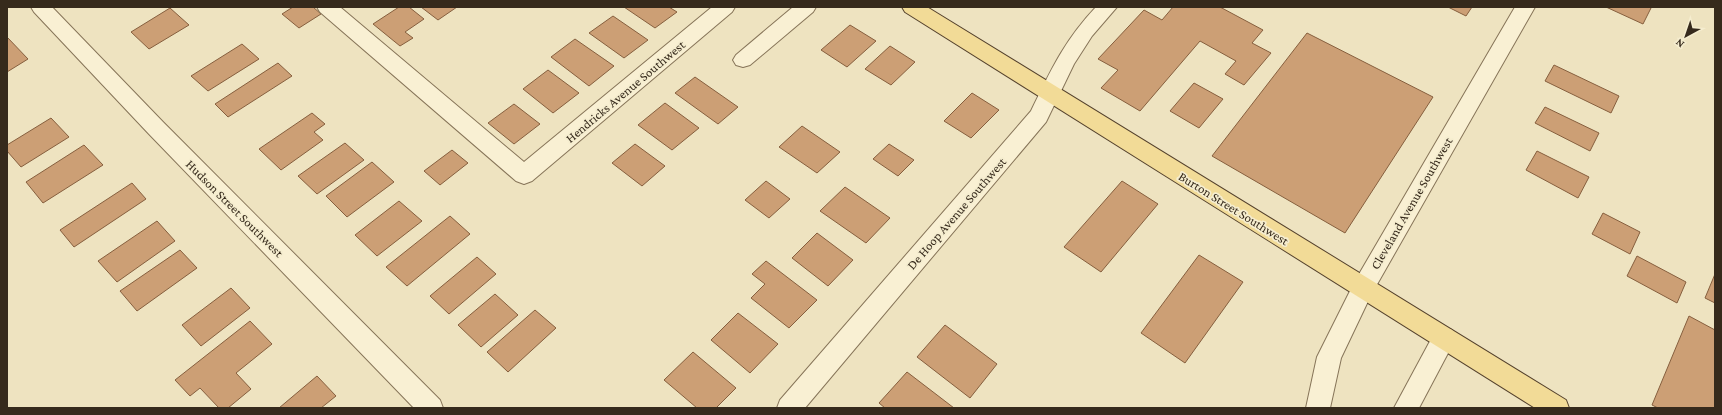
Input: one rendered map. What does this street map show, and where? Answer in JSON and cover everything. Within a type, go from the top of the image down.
[{"type":"main road","name":"Burton Street Southwest","points":[[912,7],[1557,408]]},
{"type":"street","name":"Hudson Street Southwest","points":[[41,7],[156,128],[431,408]]},
{"type":"street","name":"Hendricks Avenue Southwest","points":[[332,8],[524,175],[725,7]]},
{"type":"street","points":[[743,60],[806,7]]},
{"type":"street","name":"De Hoop Avenue Southwest","points":[[789,408],[1039,116],[1065,61],[1081,37],[1107,7]]},
{"type":"street","name":"Cleveland Avenue Southwest","points":[[1318,408],[1329,357],[1363,288],[1525,7]]},
{"type":"street","points":[[1406,408],[1444,338]]},
{"type":"building","points":[[293,7],[313,7],[321,14],[299,28],[282,14]]},
{"type":"building","points":[[399,7],[409,7],[424,19],[405,32],[413,38],[400,46],[373,24]]},
{"type":"building","points":[[421,7],[457,7],[438,20]]},
{"type":"building","points":[[624,7],[669,7],[677,12],[655,28]]},
{"type":"building","points":[[1173,7],[1220,7],[1263,30],[1252,43],[1271,53],[1244,85],[1225,74],[1236,61],[1200,41],[1140,111],[1101,88],[1118,70],[1098,59],[1144,10],[1162,20]]},
{"type":"building","points":[[1448,7],[1472,7],[1466,16]]},
{"type":"building","points":[[1606,7],[1649,7],[1651,8],[1643,24]]},
{"type":"building","points":[[170,8],[189,25],[149,49],[131,32]]},
{"type":"building","points":[[613,16],[648,40],[624,58],[589,33]]},
{"type":"building","points":[[850,25],[876,41],[847,67],[821,50]]},
{"type":"building","points":[[1307,33],[1433,97],[1345,233],[1212,156]]},
{"type":"building","points":[[7,37],[28,59],[7,72]]},
{"type":"building","points":[[575,39],[614,66],[589,86],[551,57]]},
{"type":"building","points":[[242,44],[259,59],[208,91],[191,76]]},
{"type":"building","points":[[890,46],[915,62],[891,85],[865,69]]},
{"type":"building","points":[[278,63],[292,76],[228,117],[215,104]]},
{"type":"building","points":[[1554,65],[1619,96],[1611,113],[1545,81]]},
{"type":"building","points":[[548,70],[579,93],[553,113],[523,89]]},
{"type":"building","points":[[695,77],[738,107],[718,124],[675,93]]},
{"type":"building","points":[[1194,83],[1223,99],[1199,128],[1170,111]]},
{"type":"building","points":[[972,93],[999,110],[971,138],[944,121]]},
{"type":"building","points":[[665,103],[699,128],[672,150],[638,125]]},
{"type":"building","points":[[514,104],[540,124],[514,144],[488,123]]},
{"type":"building","points":[[1545,107],[1599,133],[1590,151],[1535,123]]},
{"type":"building","points":[[312,113],[325,124],[314,132],[323,140],[281,170],[259,149]]},
{"type":"building","points":[[51,118],[69,137],[21,167],[7,151],[7,145]]},
{"type":"building","points":[[802,126],[840,152],[817,173],[779,147]]},
{"type":"building","points":[[345,143],[364,160],[317,194],[298,176]]},
{"type":"building","points":[[635,144],[665,166],[642,186],[612,163]]},
{"type":"building","points":[[889,144],[914,160],[898,176],[873,159]]},
{"type":"building","points":[[84,145],[103,165],[43,203],[26,182]]},
{"type":"building","points":[[452,150],[468,163],[440,185],[424,171]]},
{"type":"building","points":[[1537,151],[1589,177],[1578,198],[1526,170]]},
{"type":"building","points":[[372,162],[394,182],[347,217],[326,196]]},
{"type":"building","points":[[766,181],[790,199],[769,218],[745,200]]},
{"type":"building","points":[[1122,181],[1158,204],[1101,272],[1064,247]]},
{"type":"building","points":[[132,183],[146,199],[74,247],[60,230]]},
{"type":"building","points":[[845,187],[890,218],[866,243],[820,211]]},
{"type":"building","points":[[399,201],[422,221],[377,256],[355,235]]},
{"type":"building","points":[[1603,213],[1640,232],[1630,254],[1592,234]]},
{"type":"building","points":[[450,216],[470,234],[407,286],[386,267]]},
{"type":"building","points":[[157,221],[175,241],[117,282],[98,261]]},
{"type":"building","points":[[817,233],[853,260],[828,286],[792,258]]},
{"type":"building","points":[[180,250],[197,268],[137,311],[120,291]]},
{"type":"building","points":[[1199,255],[1243,282],[1185,363],[1141,333]]},
{"type":"building","points":[[1637,256],[1686,282],[1677,303],[1627,276]]},
{"type":"building","points":[[477,257],[496,274],[449,314],[430,296]]},
{"type":"building","points":[[766,261],[817,300],[789,328],[751,298],[765,284],[752,274]]},
{"type":"building","points":[[1715,274],[1715,303],[1705,298]]},
{"type":"building","points":[[231,288],[250,308],[201,346],[182,325]]},
{"type":"building","points":[[495,294],[518,315],[481,347],[458,325]]},
{"type":"building","points":[[535,310],[556,328],[508,372],[487,352]]},
{"type":"building","points":[[738,313],[778,344],[750,373],[711,340]]},
{"type":"building","points":[[1689,316],[1715,330],[1715,408],[1658,408],[1652,405]]},
{"type":"building","points":[[250,321],[272,344],[236,373],[251,389],[228,408],[219,408],[200,388],[190,396],[175,380]]},
{"type":"building","points":[[945,325],[997,364],[970,398],[917,357]]},
{"type":"building","points":[[693,352],[736,388],[716,408],[697,408],[664,380]]},
{"type":"building","points":[[907,372],[954,408],[885,408],[879,403]]},
{"type":"building","points":[[317,376],[336,396],[321,408],[279,408]]}]
